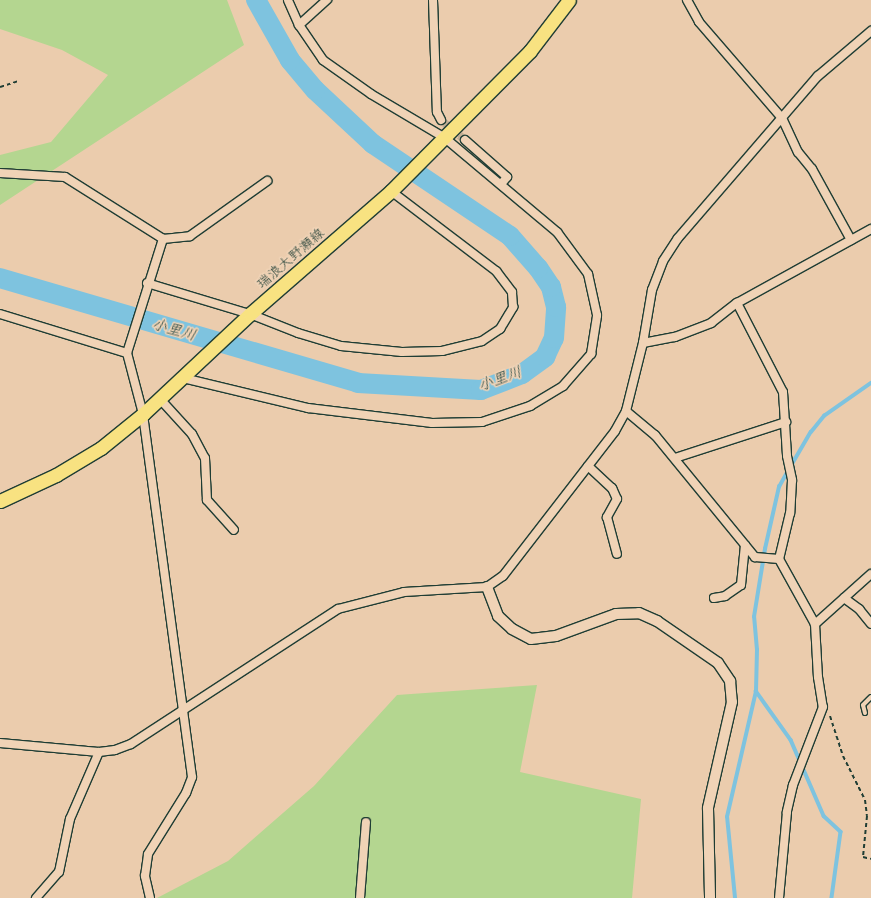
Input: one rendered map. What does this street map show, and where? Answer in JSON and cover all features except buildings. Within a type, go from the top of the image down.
[{"type":"main road","name":"瑞浪大野瀬線","points":[[0,501],[56,475],[101,448],[143,414],[248,317],[391,191],[530,51],[569,0]]},
{"type":"street","points":[[186,375],[308,408],[432,422],[482,422],[530,406],[563,386],[591,354],[597,316],[588,274],[557,232],[502,183],[442,141],[370,94],[323,60],[299,25],[288,0]]},
{"type":"street","points":[[299,25],[327,0]]},
{"type":"street","points":[[433,0],[437,112],[441,120]]},
{"type":"street","points":[[687,0],[699,22],[782,118],[798,152],[812,169],[851,240]]},
{"type":"street","points":[[0,743],[99,752],[131,744],[182,712],[318,620],[338,609],[404,592],[487,587],[503,576],[615,431],[626,411],[643,343],[652,290],[663,262],[678,238],[818,76],[871,31]]},
{"type":"street","points":[[465,140],[507,177],[502,183]]},
{"type":"street","points":[[0,173],[65,177],[163,239],[190,236],[267,181]]},
{"type":"street","points":[[147,283],[341,346],[402,352],[442,351],[482,341],[500,328],[513,307],[512,292],[496,271],[391,191]]},
{"type":"street","points":[[643,343],[676,337],[711,323],[738,303],[871,229]]},
{"type":"street","points":[[150,898],[145,876],[148,854],[186,793],[192,777],[182,712],[143,414],[127,353],[147,283],[163,239]]},
{"type":"street","points":[[738,303],[783,392],[787,456],[792,480],[790,514],[780,559],[816,624],[818,677],[823,707],[798,773],[788,812],[779,898]]},
{"type":"street","points":[[0,314],[127,353]]},
{"type":"street","points":[[160,399],[192,434],[205,458],[207,500],[234,530]]},
{"type":"street","points":[[626,411],[655,435],[755,557],[780,559]]},
{"type":"street","points":[[675,458],[786,422]]},
{"type":"street","points":[[588,466],[612,488],[617,499],[607,517],[617,554]]},
{"type":"street","points":[[714,598],[725,596],[741,585],[745,545]]},
{"type":"street","points":[[816,624],[871,574]]},
{"type":"street","points":[[487,587],[498,616],[512,629],[531,639],[556,636],[616,614],[639,614],[657,620],[718,663],[730,681],[732,702],[708,808],[710,898]]},
{"type":"street","points":[[844,598],[860,609],[871,624]]},
{"type":"street","points":[[36,898],[59,872],[70,819],[99,752]]},
{"type":"street","points":[[360,898],[366,822]]},
{"type":"lane","points":[[865,714],[863,705],[871,697]]},
{"type":"path","points":[[0,87],[18,81]]},
{"type":"path","points":[[823,707],[828,712],[843,756],[865,800],[867,816],[863,857],[871,859]]},
{"type":"green space","points":[[0,0],[227,0],[244,45],[0,205],[0,155],[51,142],[108,75],[62,50],[0,29]]},
{"type":"green space","points":[[537,685],[520,772],[641,799],[632,898],[157,898],[228,861],[314,786],[397,695]]},
{"type":"waterway","name":"小里川","points":[[0,278],[358,383],[481,390],[522,374],[545,357],[554,338],[556,307],[551,287],[538,268],[510,236],[373,144],[315,90],[290,60],[256,0]]},
{"type":"waterway","points":[[791,466],[811,432],[824,416],[871,383]]},
{"type":"waterway","points":[[735,898],[727,817],[756,691],[757,650],[754,617],[765,549],[779,487],[788,471]]},
{"type":"waterway","points":[[756,691],[791,740],[824,816],[841,832],[832,898]]},
{"type":"tunnel","points":[[441,120],[465,140]]}]
